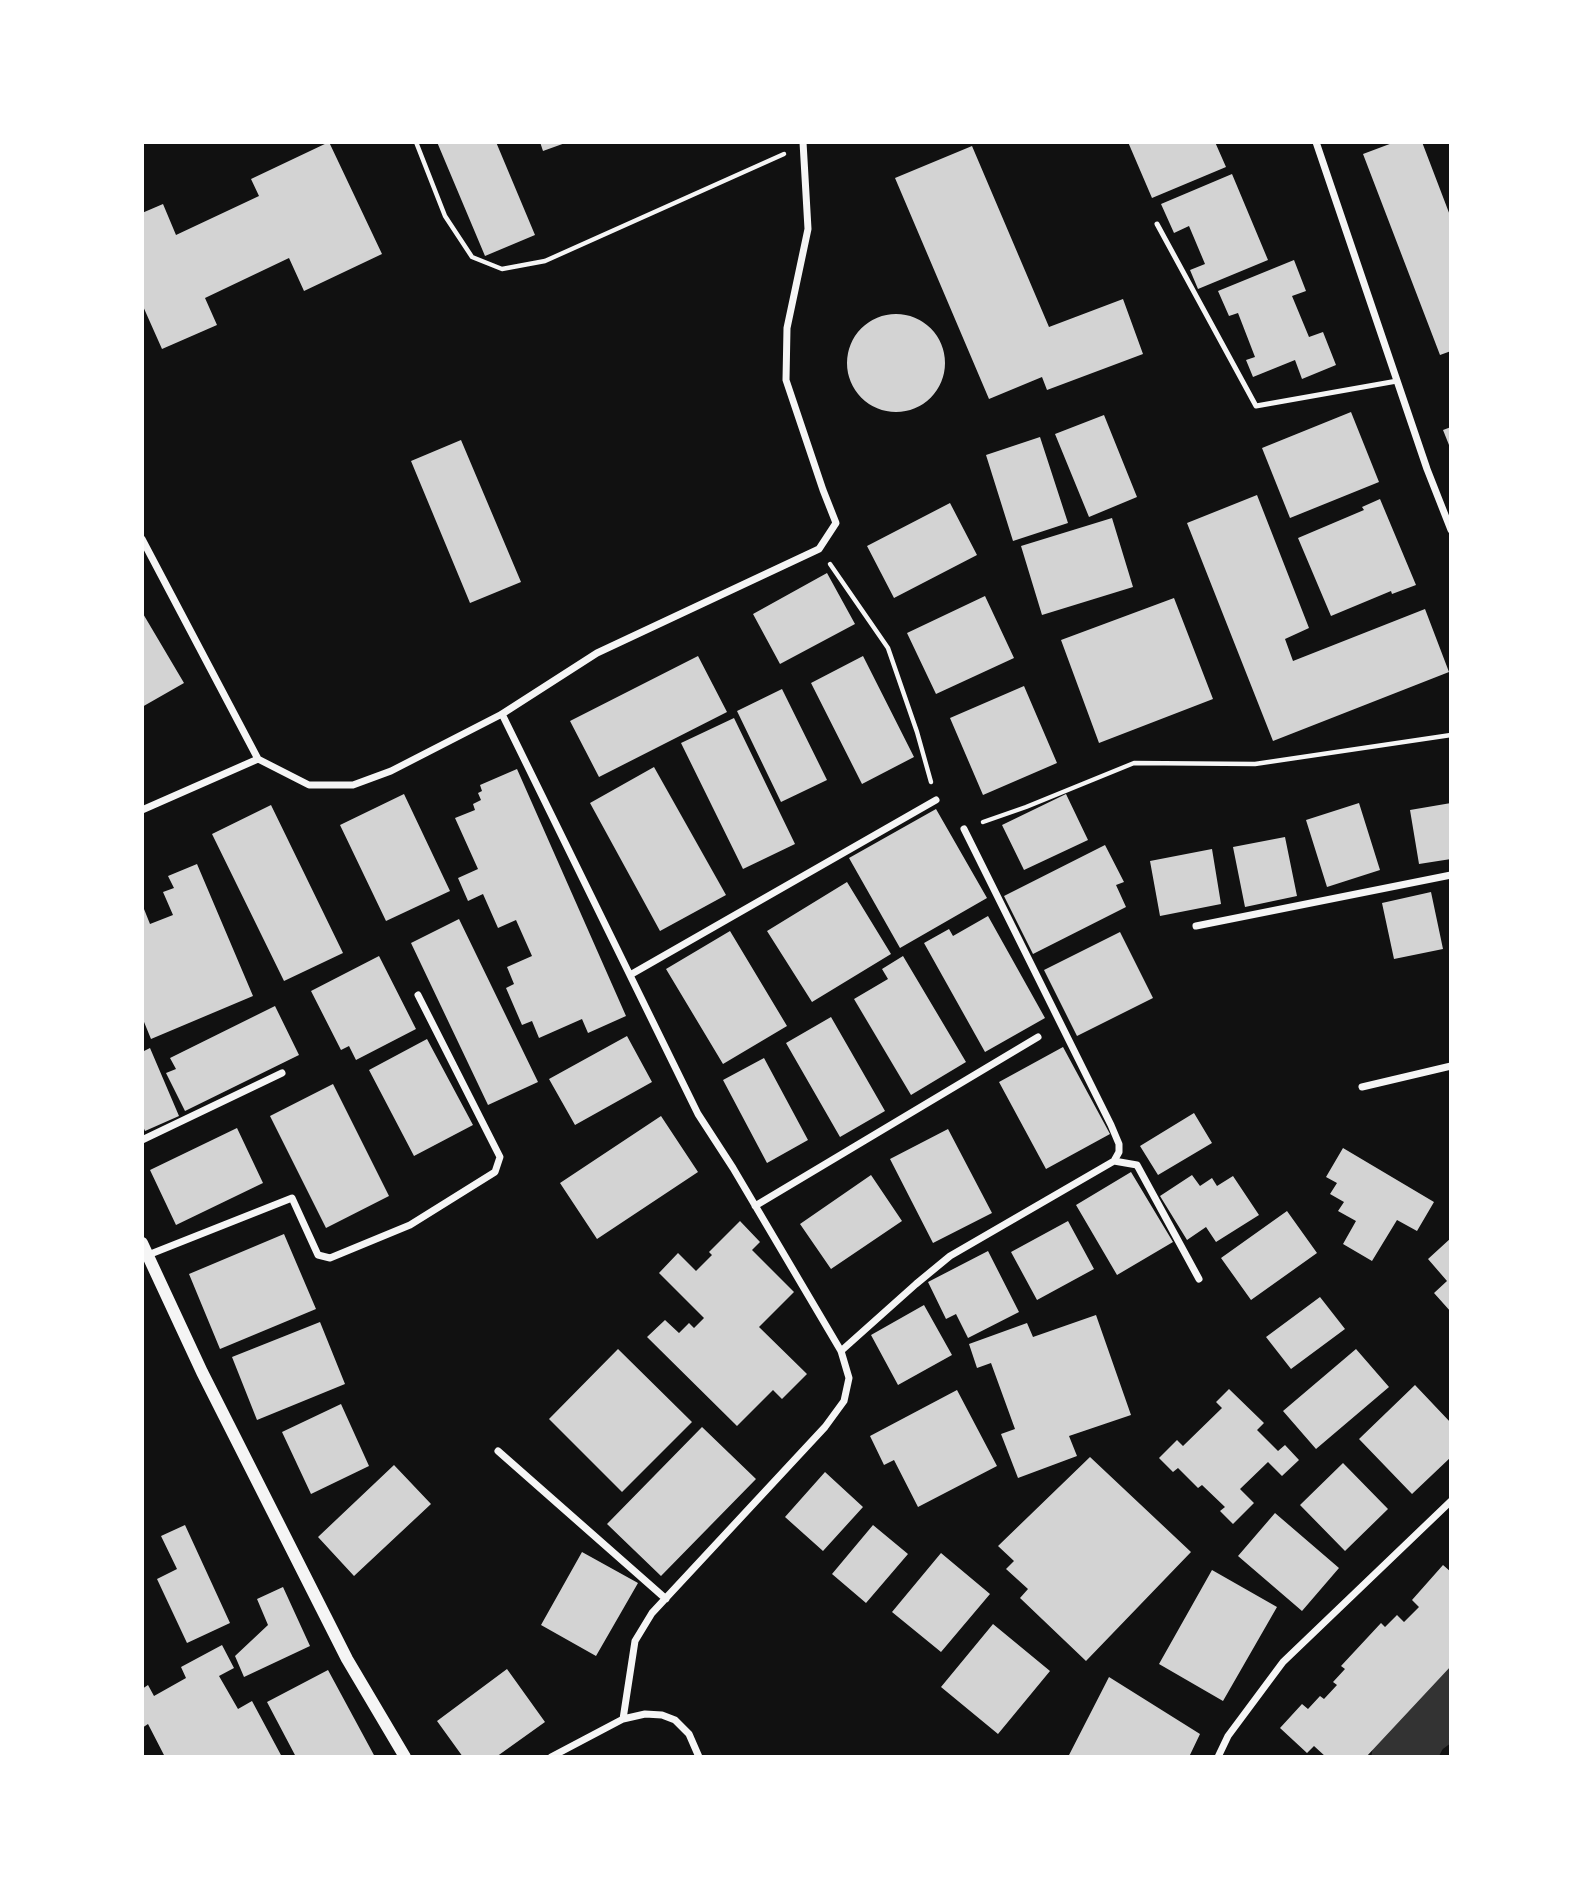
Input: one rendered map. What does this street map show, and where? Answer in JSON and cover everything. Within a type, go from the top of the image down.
[{"type":"street","points":[[1316,142],[1427,469],[1451,530]]},
{"type":"street","points":[[142,539],[258,759],[309,785],[353,785],[391,771],[502,714],[597,653],[819,549],[836,523],[786,380],[787,328],[808,229],[803,143]]},
{"type":"street","points":[[502,714],[698,1114],[841,1351],[849,1378],[844,1401],[825,1427],[652,1613],[635,1641],[623,1719]]},
{"type":"street","points":[[142,810],[258,759]]},
{"type":"street","points":[[630,975],[936,800]]},
{"type":"street","points":[[841,1351],[950,1256],[1114,1161],[1119,1152],[1119,1144],[1111,1125],[964,829]]},
{"type":"street","points":[[1196,926],[1451,875]]},
{"type":"street","points":[[405,1757],[347,1659],[202,1372],[145,1249],[292,1198],[318,1255],[330,1258],[410,1225],[495,1172],[500,1157],[418,995]]},
{"type":"street","points":[[755,1206],[1038,1037]]},
{"type":"street","points":[[1362,1087],[1451,1066]]},
{"type":"street","points":[[142,1140],[282,1073]]},
{"type":"street","points":[[1114,1161],[1137,1166],[1199,1279]]},
{"type":"street","points":[[499,1451],[666,1599]]},
{"type":"street","points":[[1218,1757],[1228,1736],[1283,1662],[1451,1501]]},
{"type":"street","points":[[551,1757],[623,1719],[645,1714],[662,1715],[675,1720],[689,1734],[699,1757]]},
{"type":"lane","points":[[1157,224],[1256,406],[1397,381]]},
{"type":"path","points":[[416,142],[446,216],[472,257],[502,269],[545,261],[803,143]]},
{"type":"path","points":[[819,549],[888,648],[917,732],[936,800]]},
{"type":"path","points":[[964,829],[1134,763],[1255,764],[1451,735]]},
{"type":"shaded area","points":[[1451,1700],[1451,1743],[1432,1757],[1389,1757],[1396,1748]]},
{"type":"building","points":[[329,142],[382,254],[304,291],[289,258],[205,298],[217,325],[162,349],[142,304],[142,213],[163,204],[176,235],[259,196],[251,179]]},
{"type":"building","points":[[437,142],[496,142],[535,235],[485,256]]},
{"type":"building","points":[[540,142],[568,142],[543,151]]},
{"type":"building","points":[[1128,142],[1215,142],[1226,167],[1152,198]]},
{"type":"building","points":[[1395,142],[1422,142],[1451,218],[1451,351],[1440,355],[1363,154]]},
{"type":"building","points":[[972,146],[1049,327],[1123,299],[1143,354],[1047,390],[1042,377],[989,399],[895,178]]},
{"type":"building","points":[[1232,174],[1268,260],[1198,289],[1190,270],[1205,264],[1189,226],[1174,233],[1161,204]]},
{"type":"building","points":[[1294,260],[1306,291],[1292,296],[1309,337],[1323,332],[1336,365],[1302,379],[1295,360],[1253,377],[1246,360],[1255,357],[1238,313],[1229,316],[1218,291]]},
{"type":"building","points":[[896,314],[923,322],[937,336],[945,363],[937,390],[923,404],[896,412],[869,404],[855,390],[847,363],[855,336],[869,322]]},
{"type":"building","points":[[1351,412],[1379,482],[1290,518],[1262,448]]},
{"type":"building","points":[[1104,415],[1137,497],[1089,517],[1055,434]]},
{"type":"building","points":[[1451,427],[1451,450],[1443,430]]},
{"type":"building","points":[[1040,437],[1068,523],[1013,541],[986,455]]},
{"type":"building","points":[[461,440],[521,582],[470,603],[411,461]]},
{"type":"building","points":[[1257,495],[1309,628],[1285,639],[1293,661],[1425,609],[1449,672],[1273,741],[1187,523]]},
{"type":"building","points":[[1380,499],[1416,585],[1392,594],[1391,591],[1331,616],[1298,538],[1364,510],[1362,507]]},
{"type":"building","points":[[950,503],[977,555],[894,598],[867,546]]},
{"type":"building","points":[[1112,518],[1133,587],[1042,615],[1021,546]]},
{"type":"building","points":[[827,573],[855,624],[780,664],[753,614]]},
{"type":"building","points":[[985,596],[1014,658],[936,694],[907,633]]},
{"type":"building","points":[[1174,598],[1213,699],[1099,743],[1061,640]]},
{"type":"building","points":[[142,612],[184,683],[142,707]]},
{"type":"building","points":[[698,656],[727,712],[599,777],[570,721]]},
{"type":"building","points":[[863,656],[914,757],[862,784],[811,683]]},
{"type":"building","points":[[1024,686],[1057,763],[983,795],[950,718]]},
{"type":"building","points":[[782,689],[827,780],[781,802],[737,711]]},
{"type":"building","points":[[734,718],[795,844],[743,869],[681,743]]},
{"type":"building","points":[[654,767],[726,895],[660,931],[590,803]]},
{"type":"building","points":[[517,769],[626,1016],[588,1033],[582,1019],[539,1038],[532,1021],[522,1025],[506,988],[514,984],[507,967],[532,956],[516,920],[498,928],[483,894],[468,901],[458,878],[478,869],[455,818],[475,810],[473,804],[481,800],[478,793],[482,791],[480,785]]},
{"type":"building","points":[[404,794],[450,891],[386,921],[340,825]]},
{"type":"building","points":[[1066,794],[1088,840],[1024,870],[1002,825]]},
{"type":"building","points":[[1359,803],[1380,870],[1327,887],[1306,820]]},
{"type":"building","points":[[1451,803],[1451,859],[1419,864],[1410,810]]},
{"type":"building","points":[[271,805],[343,953],[284,981],[212,834]]},
{"type":"building","points":[[936,809],[987,898],[900,948],[849,858]]},
{"type":"building","points":[[1285,837],[1297,896],[1245,907],[1233,847]]},
{"type":"building","points":[[1105,845],[1124,882],[1116,885],[1126,907],[1033,954],[1004,896]]},
{"type":"building","points":[[1212,849],[1221,904],[1160,916],[1150,861]]},
{"type":"building","points":[[197,864],[253,996],[151,1039],[142,1017],[142,904],[150,924],[173,915],[163,892],[174,888],[168,876]]},
{"type":"building","points":[[847,882],[891,954],[812,1002],[767,931]]},
{"type":"building","points":[[1431,892],[1443,949],[1394,959],[1382,903]]},
{"type":"building","points":[[988,916],[1045,1018],[985,1052],[924,943],[949,929],[953,936]]},
{"type":"building","points":[[459,919],[538,1082],[488,1105],[411,943]]},
{"type":"building","points":[[730,931],[787,1026],[723,1064],[666,969]]},
{"type":"building","points":[[1120,932],[1153,998],[1077,1036],[1044,970]]},
{"type":"building","points":[[379,956],[416,1029],[356,1060],[349,1046],[341,1050],[311,991]]},
{"type":"building","points":[[903,956],[966,1062],[911,1095],[854,999],[888,979],[882,969]]},
{"type":"building","points":[[275,1006],[299,1055],[185,1111],[166,1073],[176,1069],[170,1058]]},
{"type":"building","points":[[831,1017],[885,1111],[840,1137],[786,1043]]},
{"type":"building","points":[[627,1036],[652,1082],[575,1125],[549,1079]]},
{"type":"building","points":[[427,1039],[473,1125],[414,1156],[369,1070]]},
{"type":"building","points":[[1063,1047],[1110,1134],[1046,1169],[999,1082]]},
{"type":"building","points":[[150,1048],[179,1116],[145,1131],[142,1124],[142,1052]]},
{"type":"building","points":[[764,1058],[808,1140],[767,1163],[723,1080]]},
{"type":"building","points":[[333,1084],[389,1196],[326,1228],[270,1116]]},
{"type":"building","points":[[1194,1113],[1212,1143],[1158,1175],[1140,1146]]},
{"type":"building","points":[[661,1116],[698,1172],[597,1239],[560,1183]]},
{"type":"building","points":[[237,1128],[263,1183],[176,1225],[150,1170]]},
{"type":"building","points":[[948,1129],[992,1213],[933,1243],[890,1159]]},
{"type":"building","points":[[1343,1148],[1434,1202],[1417,1231],[1397,1220],[1372,1261],[1343,1244],[1356,1221],[1338,1211],[1344,1202],[1330,1194],[1337,1183],[1326,1177]]},
{"type":"building","points":[[1131,1172],[1173,1242],[1117,1275],[1076,1205]]},
{"type":"building","points":[[871,1175],[902,1221],[831,1269],[800,1224]]},
{"type":"building","points":[[1192,1175],[1200,1186],[1212,1178],[1217,1186],[1233,1176],[1259,1215],[1216,1242],[1206,1227],[1187,1240],[1160,1196]]},
{"type":"building","points":[[1287,1211],[1317,1253],[1251,1300],[1221,1258]]},
{"type":"building","points":[[740,1221],[760,1242],[752,1250],[794,1292],[759,1327],[807,1374],[782,1399],[773,1390],[737,1426],[647,1337],[665,1320],[679,1333],[689,1323],[694,1328],[704,1318],[659,1273],[678,1253],[696,1271],[712,1255],[709,1252]]},
{"type":"building","points":[[1068,1221],[1094,1269],[1037,1300],[1011,1252]]},
{"type":"building","points":[[284,1234],[316,1309],[220,1349],[189,1274]]},
{"type":"building","points":[[1451,1238],[1451,1312],[1434,1293],[1447,1281],[1428,1259]]},
{"type":"building","points":[[988,1251],[1019,1312],[968,1338],[956,1314],[946,1319],[928,1282]]},
{"type":"building","points":[[1320,1297],[1345,1329],[1291,1369],[1266,1337]]},
{"type":"building","points":[[924,1305],[952,1355],[898,1385],[871,1335]]},
{"type":"building","points":[[1096,1315],[1131,1415],[1069,1436],[1077,1456],[1018,1478],[1001,1434],[1015,1429],[991,1363],[977,1368],[969,1344],[1027,1323],[1033,1337]]},
{"type":"building","points":[[320,1322],[345,1384],[257,1420],[232,1357]]},
{"type":"building","points":[[618,1349],[692,1422],[622,1492],[549,1419]]},
{"type":"building","points":[[1356,1349],[1389,1387],[1316,1449],[1283,1411]]},
{"type":"building","points":[[1415,1385],[1451,1423],[1451,1457],[1412,1494],[1359,1439]]},
{"type":"building","points":[[1229,1389],[1264,1423],[1257,1430],[1278,1451],[1285,1445],[1299,1460],[1282,1476],[1268,1462],[1240,1489],[1254,1503],[1233,1524],[1220,1511],[1225,1507],[1202,1485],[1198,1488],[1178,1468],[1173,1472],[1159,1458],[1177,1440],[1183,1446],[1222,1408],[1216,1402]]},
{"type":"building","points":[[957,1390],[997,1466],[918,1507],[894,1460],[884,1465],[870,1436]]},
{"type":"building","points":[[341,1404],[369,1466],[311,1494],[282,1432]]},
{"type":"building","points":[[702,1427],[756,1479],[661,1576],[607,1524]]},
{"type":"building","points":[[1090,1457],[1191,1552],[1086,1661],[1020,1598],[1028,1589],[1006,1569],[1014,1561],[998,1546]]},
{"type":"building","points":[[1343,1463],[1388,1509],[1345,1551],[1300,1505]]},
{"type":"building","points":[[394,1465],[431,1504],[354,1576],[318,1537]]},
{"type":"building","points":[[825,1472],[863,1507],[823,1551],[785,1517]]},
{"type":"building","points":[[1275,1513],[1339,1568],[1302,1611],[1238,1556]]},
{"type":"building","points":[[185,1525],[230,1623],[187,1643],[157,1579],[177,1569],[161,1536]]},
{"type":"building","points":[[873,1525],[908,1554],[866,1603],[832,1574]]},
{"type":"building","points":[[582,1552],[638,1583],[596,1656],[541,1625]]},
{"type":"building","points":[[941,1553],[990,1594],[941,1652],[892,1612]]},
{"type":"building","points":[[1443,1565],[1451,1572],[1451,1666],[1366,1757],[1326,1757],[1314,1746],[1307,1753],[1280,1728],[1302,1704],[1308,1709],[1320,1696],[1324,1699],[1337,1685],[1333,1682],[1345,1669],[1341,1666],[1381,1623],[1385,1627],[1397,1615],[1404,1622],[1419,1607],[1412,1600]]},
{"type":"building","points":[[1212,1570],[1277,1607],[1223,1701],[1159,1664]]},
{"type":"building","points":[[283,1587],[310,1646],[244,1677],[235,1656],[268,1625],[257,1599]]},
{"type":"building","points":[[993,1624],[1050,1671],[998,1734],[941,1687]]},
{"type":"building","points":[[222,1645],[234,1668],[219,1676],[238,1709],[252,1701],[282,1757],[165,1757],[148,1724],[142,1728],[142,1689],[148,1685],[154,1696],[186,1678],[181,1667]]},
{"type":"building","points":[[507,1669],[545,1722],[496,1757],[463,1757],[437,1721]]},
{"type":"building","points":[[328,1670],[375,1757],[296,1757],[267,1702]]},
{"type":"building","points":[[1109,1677],[1200,1734],[1189,1757],[1068,1757]]},
{"type":"waterway","points":[[1403,1757],[1437,1692],[1451,1680]]}]
